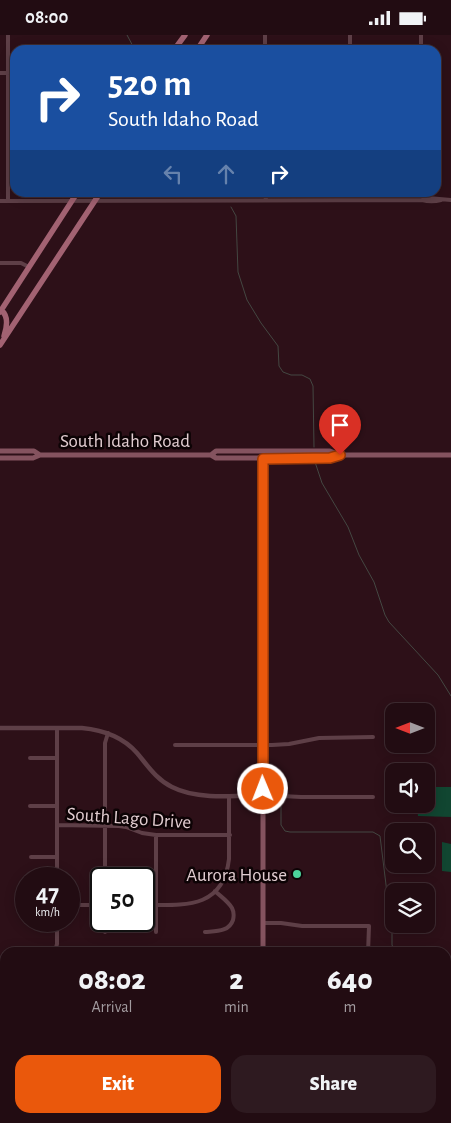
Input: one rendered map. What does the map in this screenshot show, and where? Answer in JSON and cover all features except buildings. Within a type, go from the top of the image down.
[{"type":"main road","points":[[0,345],[7,326],[5,315],[0,311],[74,197]]},
{"type":"main road","points":[[0,345],[97,197]]},
{"type":"main road","name":"South Idaho Road","points":[[0,451],[34,451],[40,455]]},
{"type":"main road","name":"South Idaho Road","points":[[211,455],[216,451],[330,451],[340,455]]},
{"type":"main road","name":"South Idaho Road","points":[[0,458],[33,458],[40,455],[211,455],[216,458],[263,459],[330,458],[340,455],[451,455]]},
{"type":"main road","points":[[263,459],[263,947]]},
{"type":"street","points":[[8,35],[8,201]]},
{"type":"street","points":[[0,73],[8,73]]},
{"type":"street","points":[[0,201],[422,200],[435,202],[451,200]]},
{"type":"street","points":[[0,263],[21,263],[29,267]]},
{"type":"street","points":[[0,728],[82,728],[108,733],[126,743],[154,774],[171,787],[186,793],[197,795],[372,797]]},
{"type":"street","points":[[57,728],[57,867]]},
{"type":"street","points":[[105,867],[106,743],[108,733]]},
{"type":"street","points":[[175,745],[290,744],[319,738],[373,737]]},
{"type":"street","points":[[30,758],[57,758]]},
{"type":"street","points":[[156,905],[194,903],[202,900],[221,885],[228,868],[230,835],[229,795]]},
{"type":"street","points":[[30,806],[57,806]]},
{"type":"street","name":"South Lago Drive","points":[[57,825],[126,827],[142,833],[156,835],[230,835]]},
{"type":"street","points":[[156,835],[156,932]]},
{"type":"street","points":[[30,857],[57,857]]},
{"type":"street","points":[[205,932],[225,929],[234,917],[234,912],[230,905],[215,891]]},
{"type":"street","points":[[263,923],[302,926],[368,926],[368,947]]},
{"type":"street","points":[[56,947],[57,932]]},
{"type":"green space","points":[[435,787],[451,787],[451,817],[418,816],[418,813],[435,813]]},
{"type":"green space","points":[[442,842],[451,844],[451,872],[442,871]]},
{"type":"waterway","points":[[127,35],[132,45]]},
{"type":"waterway","points":[[231,207],[236,216],[238,272],[247,300],[278,346],[279,366],[283,372],[291,375],[302,375],[310,379],[313,386],[314,447]]},
{"type":"waterway","points":[[315,462],[322,483],[348,527],[359,555],[374,582],[389,622],[438,675],[451,696]]},
{"type":"waterway","points":[[281,807],[281,825],[285,831],[373,832],[380,836],[388,901],[392,902],[393,947]]},
{"type":"place","name":"Aurora House","points":[[297,874]]},
{"type":"route","points":[[263,789],[263,459],[330,458],[340,455]]}]
